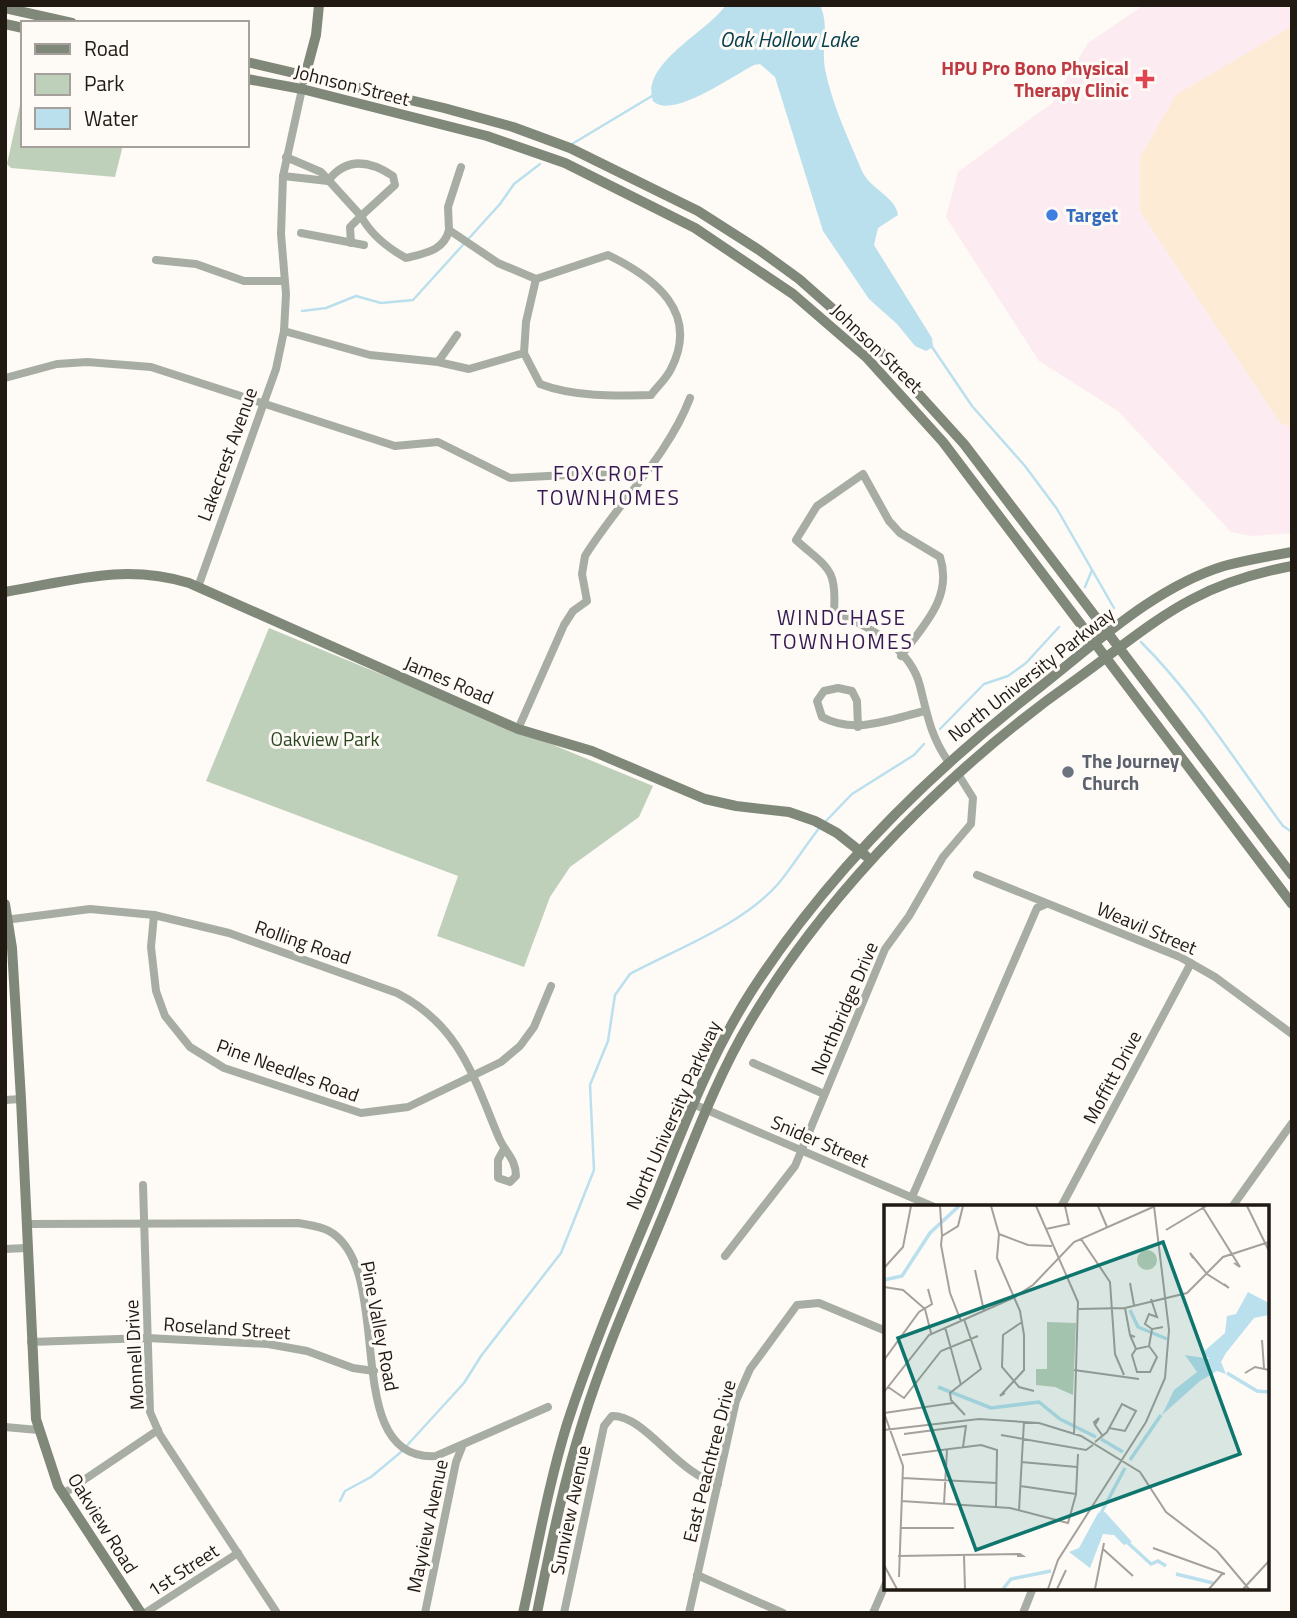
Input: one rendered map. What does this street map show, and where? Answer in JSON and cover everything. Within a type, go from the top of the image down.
[{"type":"main road","name":"Lakecrest Avenue","points":[[302,89],[316,35],[319,5]]},
{"type":"main road","points":[[5,8],[63,21]]},
{"type":"main road","name":"Johnson Street","points":[[248,62],[306,74],[497,123],[570,148],[671,196],[759,250],[831,306],[918,389],[989,475],[1292,874]]},
{"type":"main road","name":"Johnson Street","points":[[248,79],[302,89],[487,136],[565,163],[671,214],[741,256],[830,325],[898,390],[970,475],[1104,659],[1292,904]]},
{"type":"main road","name":"North University Parkway","points":[[523,1613],[550,1487],[582,1380],[693,1104],[718,1049],[752,990],[817,903],[861,852],[948,761],[1109,632],[1159,597],[1223,566],[1292,552]]},
{"type":"main road","name":"North University Parkway","points":[[537,1613],[582,1423],[613,1337],[706,1109],[751,1019],[812,933],[872,861],[958,774],[1034,708],[1104,659],[1152,621],[1202,592],[1224,583],[1292,566]]},
{"type":"main road","name":"James Road","points":[[5,593],[119,572],[158,573],[198,587],[518,729],[592,751],[705,799],[802,816],[829,828],[872,861]]},
{"type":"main road","name":"Oakview Road","points":[[5,904],[21,1099],[26,1248],[38,1430],[49,1467],[63,1494],[143,1613]]},
{"type":"street","name":"Lakecrest Avenue","points":[[198,587],[276,369],[284,331],[285,281],[281,211],[283,176],[302,89]]},
{"type":"street","points":[[286,157],[321,172],[361,216],[368,229],[389,249],[406,258],[437,249],[447,240],[447,207],[461,167]]},
{"type":"street","points":[[328,181],[338,168],[350,164],[382,169],[393,176],[395,185],[350,227],[351,243]]},
{"type":"street","points":[[283,176],[328,181]]},
{"type":"street","points":[[449,230],[498,263],[536,279],[608,256],[636,269],[659,286],[669,298],[678,322],[681,341],[670,372],[651,396],[616,396],[551,388],[540,384],[524,353],[526,322],[536,279]]},
{"type":"street","points":[[302,233],[364,245]]},
{"type":"street","points":[[156,260],[196,264],[244,281],[285,281]]},
{"type":"street","points":[[284,331],[370,355],[438,362],[469,369],[524,353]]},
{"type":"street","points":[[438,362],[457,335]]},
{"type":"street","points":[[5,378],[57,365],[113,363],[151,367],[394,446],[438,442],[510,478],[644,471]]},
{"type":"street","points":[[518,729],[564,625],[573,611],[587,601],[582,574],[585,556],[683,416],[690,398]]},
{"type":"street","points":[[901,656],[939,604],[946,574],[940,557],[900,533],[889,522],[863,474],[817,506],[796,540],[832,573],[836,584],[834,611],[883,636],[916,675],[931,734],[948,761]]},
{"type":"street","points":[[858,727],[857,701],[852,691],[838,688],[824,691],[817,701],[822,716],[838,725],[858,727],[925,711]]},
{"type":"street","name":"Northbridge Drive","points":[[725,1256],[795,1166],[885,949],[909,916],[943,857],[971,824],[973,798],[958,774]]},
{"type":"street","name":"Weavil Street","points":[[977,875],[1191,963],[1292,1034]]},
{"type":"street","points":[[912,1198],[1037,908],[1047,904]]},
{"type":"street","name":"Rolling Road","points":[[7,920],[90,909],[154,915],[229,933],[397,993],[419,1004],[442,1023],[473,1075],[504,1149]]},
{"type":"street","name":"Pine Needles Road","points":[[154,915],[152,972],[165,1016],[191,1047],[224,1068],[361,1113],[408,1107],[500,1062],[520,1046],[534,1027],[551,986]]},
{"type":"street","name":"Moffitt Drive","points":[[1062,1205],[1191,963]]},
{"type":"street","points":[[752,1063],[824,1094]]},
{"type":"street","points":[[5,1100],[21,1099]]},
{"type":"street","name":"Snider Street","points":[[693,1104],[929,1205]]},
{"type":"street","points":[[1233,1205],[1292,1123]]},
{"type":"street","name":"Monnell Drive","points":[[143,1185],[150,1412],[158,1430],[277,1613]]},
{"type":"street","name":"Pine Valley Road","points":[[27,1224],[298,1223],[330,1231],[351,1256],[365,1309],[383,1425],[397,1445],[409,1453],[426,1457],[462,1447],[548,1407]]},
{"type":"street","points":[[5,1249],[26,1248]]},
{"type":"street","name":"East Peachtree Drive","points":[[689,1613],[741,1384],[797,1305],[813,1302],[884,1330]]},
{"type":"street","name":"Roseland Street","points":[[31,1342],[147,1338],[268,1343],[307,1351],[353,1368],[374,1371]]},
{"type":"street","name":"Sunview Avenue","points":[[564,1613],[604,1426],[612,1416],[623,1416],[649,1433],[687,1471],[718,1484]]},
{"type":"street","points":[[5,1427],[38,1430]]},
{"type":"street","points":[[63,1494],[158,1430]]},
{"type":"street","name":"Mayview Avenue","points":[[425,1613],[462,1447]]},
{"type":"street","name":"1st Street","points":[[143,1613],[238,1553]]},
{"type":"street","points":[[697,1575],[783,1613]]},
{"type":"street","points":[[873,1613],[884,1588]]},
{"type":"street","points":[[1023,1613],[1032,1590]]},
{"type":"shaded area","points":[[1144,5],[1292,5],[1292,533],[1252,536],[1231,532],[1118,411],[1039,361],[946,217],[958,172],[1052,103],[1088,43]]},
{"type":"shaded area","points":[[1292,26],[1292,427],[1280,423],[1140,211],[1140,157],[1176,95]]},
{"type":"green space","points":[[21,100],[21,147],[122,147],[115,177],[11,168],[7,164]]},
{"type":"green space","name":"Oakview Park","points":[[269,628],[653,786],[639,817],[570,867],[550,897],[524,967],[437,936],[458,876],[206,781]]},
{"type":"water","name":"Oak Hollow Lake","points":[[726,5],[820,5],[825,29],[825,69],[836,108],[862,171],[893,203],[898,215],[878,228],[874,245],[932,338],[933,347],[926,351],[915,346],[897,324],[869,299],[823,231],[775,77],[760,64],[754,65],[688,101],[662,105],[653,101],[652,87],[656,74],[665,62]]},
{"type":"waterway","points":[[572,144],[652,96]]},
{"type":"waterway","points":[[302,311],[326,308],[356,296],[381,303],[413,300],[500,204],[514,184],[540,164]]},
{"type":"waterway","points":[[930,344],[972,406],[1025,466],[1057,509],[1114,608]]},
{"type":"waterway","points":[[1085,587],[1092,570]]},
{"type":"waterway","points":[[940,729],[984,684],[1008,676],[1026,663],[1059,627]]},
{"type":"waterway","points":[[1141,642],[1180,685],[1283,826],[1292,832]]},
{"type":"waterway","points":[[825,822],[852,794],[914,755],[924,744]]},
{"type":"waterway","points":[[340,1501],[345,1491],[371,1477],[401,1452],[464,1383],[481,1356],[561,1253],[594,1170],[590,1085],[608,1041],[615,995],[630,974],[728,924],[763,899],[778,884],[820,827]]},
{"type":"place","name":"HPU Pro Bono Physical Therapy Clinic","points":[[1145,79]]},
{"type":"place","name":"Target","points":[[1052,215]]},
{"type":"place","name":"The Journey Church","points":[[1068,772]]},
{"type":"district","name":"FOXCROFT TOWNHOMES","points":[[609,486]]},
{"type":"district","name":"WINDCHASE TOWNHOMES","points":[[842,630]]}]
